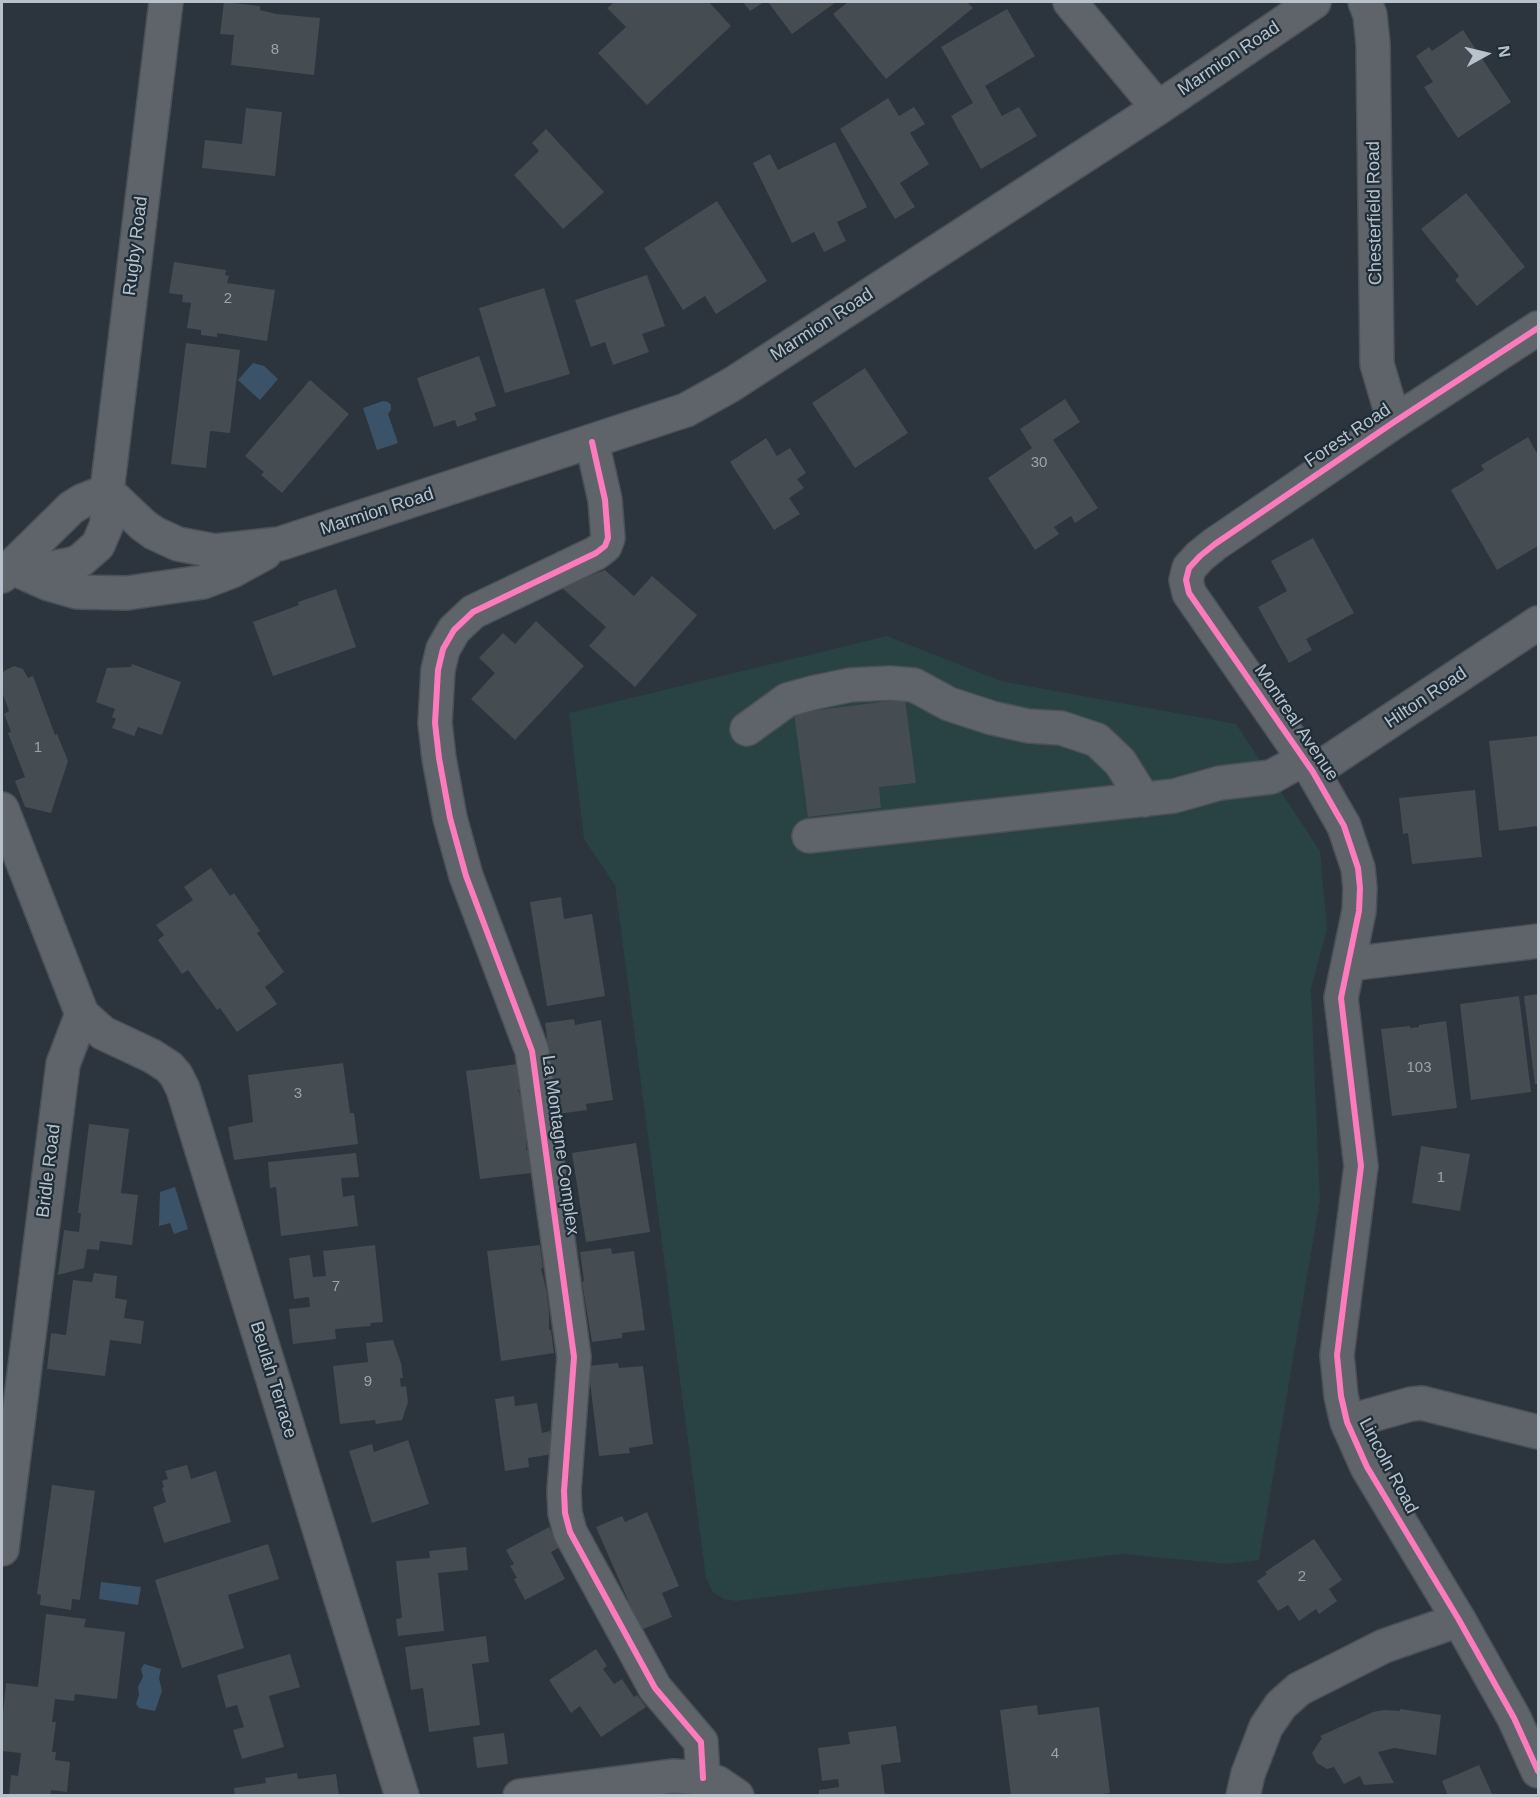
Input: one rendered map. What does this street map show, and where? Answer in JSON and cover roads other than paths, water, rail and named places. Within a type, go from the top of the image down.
[{"type":"street","name":"Rugby Road","points":[[6,572],[62,567],[81,560],[90,553],[103,536],[107,524],[109,514],[107,491],[166,2]]},
{"type":"street","points":[[1070,2],[1158,108]]},
{"type":"street","name":"Marmion Road","points":[[107,491],[143,525],[177,544],[215,551],[279,544],[686,410],[723,389],[1158,108],[1314,2]]},
{"type":"street","name":"Chesterfield Road","points":[[1365,2],[1370,15],[1373,44],[1377,364],[1394,422]]},
{"type":"street","name":"Forest Road","points":[[1186,580],[1189,568],[1200,556],[1394,422],[1539,328]]},
{"type":"street","name":"La Montagne Complex","points":[[592,442],[605,500],[608,538],[605,546],[596,553],[473,612],[454,630],[443,649],[438,670],[435,723],[450,818],[466,876],[532,1051],[574,1357],[564,1491],[565,1513],[570,1532],[655,1688],[701,1742],[703,1778]]},
{"type":"street","points":[[6,572],[71,508],[107,491]]},
{"type":"street","name":"Marmion Road","points":[[6,572],[77,592],[127,592],[203,582],[247,563],[279,544]]},
{"type":"street","name":"Montreal Avenue","points":[[1186,580],[1189,593],[1309,766],[1344,826],[1358,868],[1360,888],[1359,911],[1349,964]]},
{"type":"street","name":"Hilton Road","points":[[809,837],[1174,796],[1220,783],[1271,777],[1309,766],[1539,623]]},
{"type":"street","points":[[747,729],[787,700],[812,693],[850,685],[890,683],[915,685],[949,704],[992,718],[1028,726],[1061,728],[1097,740],[1120,762],[1144,800]]},
{"type":"street","points":[[2,810],[82,1014]]},
{"type":"street","points":[[1349,964],[1539,941]]},
{"type":"street","name":"Lincoln Road","points":[[1349,964],[1341,998],[1361,1166],[1337,1355],[1339,1386],[1347,1422],[1367,1467],[1459,1620],[1514,1718],[1539,1771]]},
{"type":"street","name":"Bridle Road","points":[[2,1550],[63,1064],[82,1014]]},
{"type":"street","name":"Beulah Terrace","points":[[82,1014],[103,1034],[152,1056],[169,1067],[183,1089],[402,1796]]},
{"type":"street","points":[[1347,1422],[1422,1403],[1539,1432]]},
{"type":"street","points":[[1243,1796],[1248,1773],[1266,1727],[1281,1705],[1299,1689],[1384,1646],[1459,1620]]},
{"type":"street","points":[[520,1796],[673,1776],[703,1778],[718,1783],[737,1796]]},
{"type":"water","points":[[253,363],[264,366],[278,379],[260,400],[238,380]]},
{"type":"water","points":[[383,401],[391,405],[388,414],[398,443],[377,450],[363,408]]},
{"type":"water","points":[[175,1187],[188,1229],[174,1234],[170,1223],[159,1226],[160,1192]]},
{"type":"water","points":[[101,1582],[141,1587],[138,1605],[99,1599]]},
{"type":"water","points":[[144,1664],[161,1669],[159,1678],[162,1691],[155,1711],[139,1708],[136,1704],[139,1695],[138,1687],[143,1677],[141,1669]]}]
